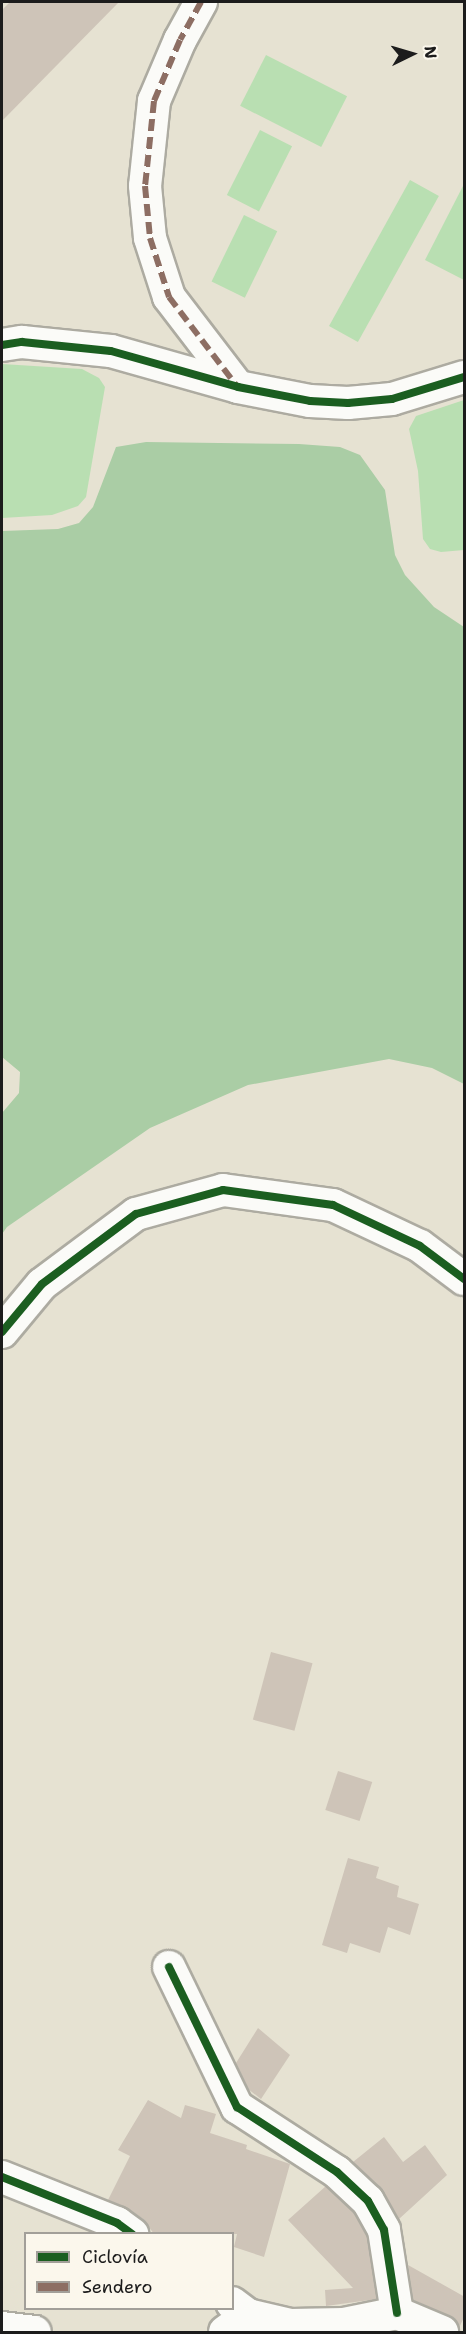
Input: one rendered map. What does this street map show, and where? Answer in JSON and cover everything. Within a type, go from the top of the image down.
[{"type":"street","points":[[201,2],[180,40],[154,101],[146,196],[150,238],[169,297],[238,387]]},
{"type":"street","points":[[2,345],[22,342],[111,351],[238,387],[310,401],[348,403],[392,399],[465,377]]},
{"type":"street","points":[[2,1332],[42,1284],[136,1214],[223,1190],[333,1205],[420,1246],[465,1279]]},
{"type":"street","points":[[169,1967],[237,2106],[337,2172],[368,2201],[384,2230],[397,2313]]},
{"type":"street","points":[[2,2177],[117,2223],[129,2232]]},
{"type":"street","points":[[235,2317],[291,2325],[344,2324],[397,2313],[441,2332]]},
{"type":"street","points":[[2,2328],[35,2332]]},
{"type":"green space","points":[[266,55],[347,96],[321,147],[240,106]]},
{"type":"green space","points":[[260,130],[292,146],[259,211],[227,195]]},
{"type":"green space","points":[[410,180],[439,196],[358,342],[329,326]]},
{"type":"green space","points":[[464,184],[464,280],[425,260]]},
{"type":"green space","points":[[244,215],[277,231],[245,298],[212,282]]},
{"type":"green space","points":[[2,364],[82,369],[99,378],[105,387],[86,497],[78,506],[52,515],[2,518]]},
{"type":"green space","points":[[464,400],[464,550],[441,552],[430,549],[423,539],[418,471],[409,429],[416,416]]},
{"type":"green space","points":[[146,442],[299,444],[340,447],[360,455],[385,490],[395,555],[405,575],[434,607],[464,627],[464,1084],[432,1068],[389,1059],[248,1085],[150,1128],[7,1227],[2,1234],[2,1113],[19,1093],[20,1072],[2,1057],[2,531],[58,529],[79,523],[93,507],[116,447]]},
{"type":"building","points":[[10,2],[119,2],[2,121],[2,10]]},
{"type":"building","points":[[271,1652],[313,1663],[294,1731],[253,1720]]},
{"type":"building","points":[[338,1771],[372,1782],[360,1821],[325,1810]]},
{"type":"building","points":[[348,1858],[379,1867],[376,1878],[399,1886],[397,1897],[419,1904],[410,1935],[388,1927],[380,1953],[350,1943],[347,1953],[322,1945]]},
{"type":"building","points":[[258,2028],[290,2055],[261,2099],[248,2089],[236,2063]]},
{"type":"building","points":[[148,2100],[181,2118],[185,2105],[216,2114],[210,2133],[247,2145],[246,2149],[290,2164],[264,2257],[234,2247],[237,2234],[234,2232],[153,2232],[143,2219],[128,2208],[108,2200],[130,2156],[118,2150]]},
{"type":"building","points":[[384,2137],[403,2162],[425,2145],[447,2175],[399,2219],[381,2188],[353,2162]]},
{"type":"building","points":[[326,2186],[354,2212],[367,2236],[377,2299],[326,2306],[325,2290],[353,2288],[288,2220]]},
{"type":"building","points":[[408,2265],[465,2297],[465,2315],[459,2328],[450,2316],[413,2300]]},
{"type":"marked path","points":[[201,2],[180,40],[154,101],[145,186],[150,238],[169,297],[236,385]]},
{"type":"cycle path","points":[[2,345],[22,342],[111,351],[238,387],[310,401],[348,403],[392,399],[464,377]]},
{"type":"cycle path","points":[[2,1332],[42,1284],[136,1214],[223,1190],[333,1205],[420,1246],[464,1279]]},
{"type":"cycle path","points":[[169,1967],[237,2107],[337,2172],[368,2201],[384,2230],[397,2313]]},
{"type":"cycle path","points":[[2,2177],[117,2223],[129,2232]]}]
